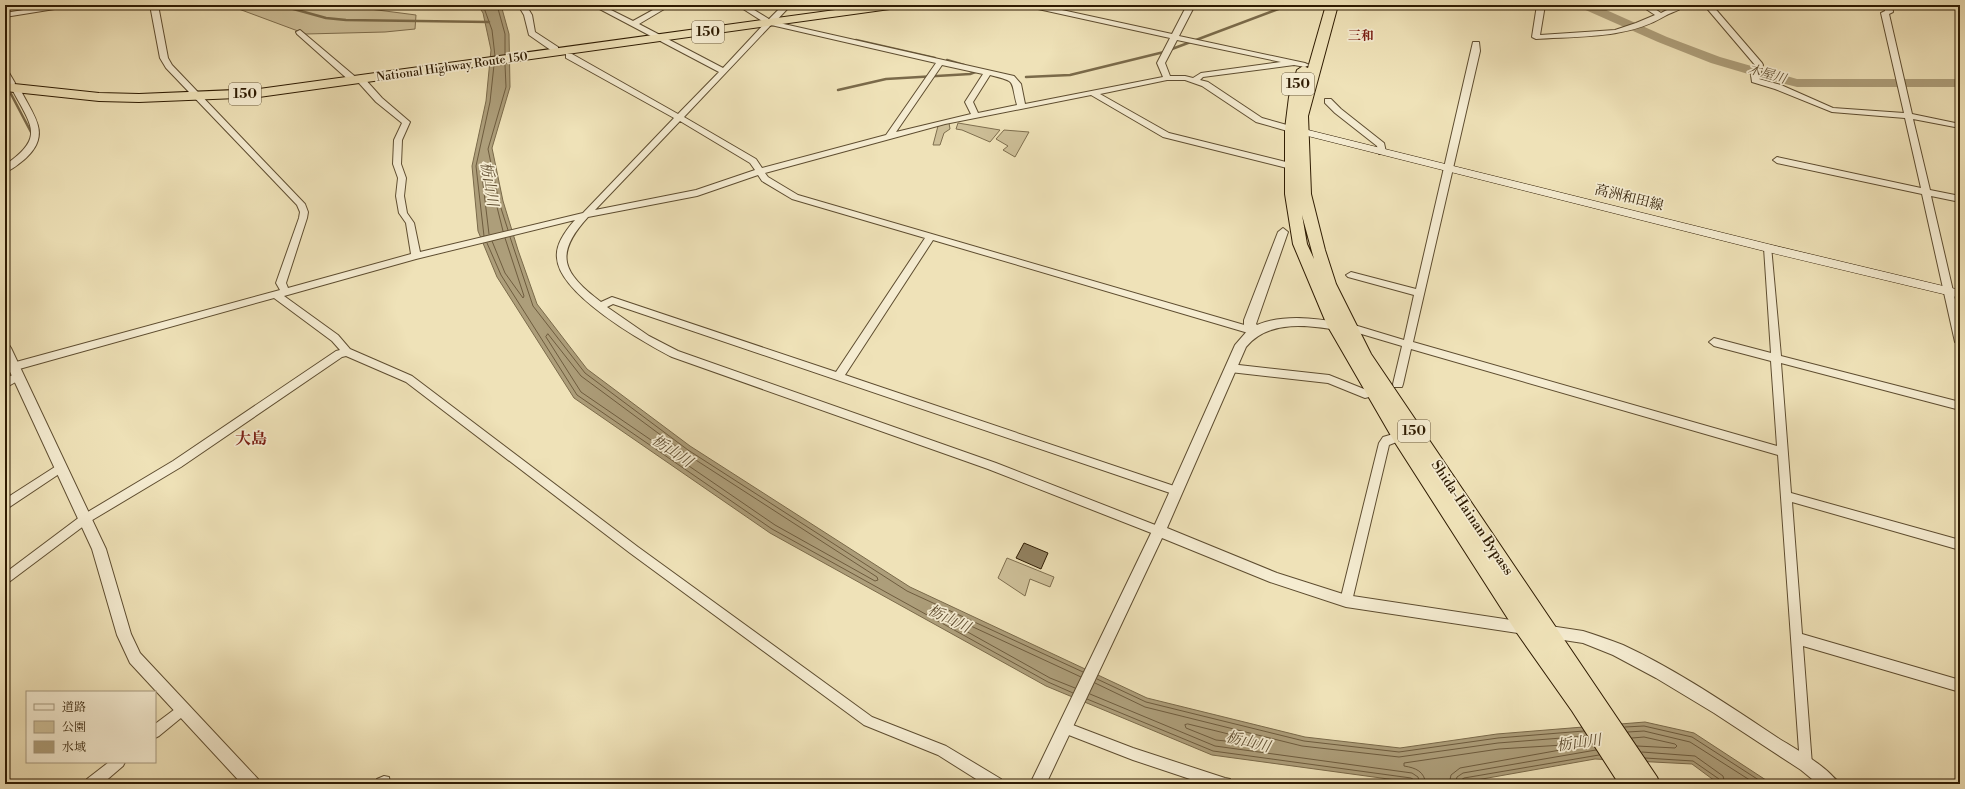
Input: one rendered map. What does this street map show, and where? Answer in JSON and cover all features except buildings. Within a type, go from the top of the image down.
[{"type":"highway","name":"National Highway Route 150","points":[[10,88],[99,97],[199,97],[259,93],[897,5]]},
{"type":"highway","name":"Shida-Hainan Bypass","points":[[1320,5],[1300,64],[1294,97],[1296,130],[1311,225],[1343,327],[1365,357],[1549,632],[1588,703],[1636,778]]},
{"type":"highway","name":"Shida-Hainan Bypass","points":[[1332,5],[1308,88],[1302,116],[1296,130],[1291,166],[1292,194],[1300,244],[1400,436],[1524,627],[1588,703]]},
{"type":"main road","name":"高洲和田線","points":[[1296,130],[1448,169],[1960,294]]},
{"type":"street","points":[[5,15],[67,5]]},
{"type":"street","points":[[154,5],[164,58],[178,77],[301,204],[304,212],[303,218],[282,283],[281,294]]},
{"type":"street","points":[[522,5],[528,15],[532,33],[555,49]]},
{"type":"street","points":[[596,5],[723,71]]},
{"type":"street","points":[[634,24],[667,5]]},
{"type":"street","points":[[741,5],[770,23],[988,72],[1016,81],[1019,86],[1020,102],[1022,107]]},
{"type":"street","points":[[787,5],[680,118],[585,215],[563,244],[561,260],[567,277],[629,329],[651,342],[694,362],[985,464],[1314,592],[1346,601],[1583,637],[1618,650],[1805,759],[1830,784]]},
{"type":"street","points":[[1029,5],[1300,64]]},
{"type":"street","points":[[1167,78],[1161,63],[1191,5]]},
{"type":"street","points":[[1541,5],[1536,36],[1597,33],[1639,26],[1683,5]]},
{"type":"street","points":[[1644,5],[1661,16]]},
{"type":"street","points":[[1708,5],[1760,65],[1755,75],[1755,80],[1778,86],[1832,110],[1909,116],[1960,126]]},
{"type":"street","points":[[1888,5],[1889,12],[1886,13],[1960,342]]},
{"type":"street","points":[[300,32],[406,122],[398,140],[397,164],[402,178],[400,196],[403,213],[410,223],[416,256]]},
{"type":"street","points":[[1398,384],[1476,51],[1476,44]]},
{"type":"street","points":[[569,56],[753,161],[764,179],[795,197],[1255,330]]},
{"type":"street","points":[[890,137],[940,62]]},
{"type":"street","points":[[1195,80],[1202,75],[1300,64]]},
{"type":"street","points":[[976,116],[969,102],[988,72]]},
{"type":"street","points":[[5,73],[11,83],[10,88],[36,131],[36,140],[33,148],[5,169]]},
{"type":"street","points":[[5,384],[12,371],[416,256],[585,215],[697,193],[759,172],[944,122],[1167,78],[1195,80],[1205,84],[1218,91],[1242,110],[1259,120],[1296,130]]},
{"type":"street","points":[[1093,93],[1166,136],[1291,166]]},
{"type":"street","points":[[1328,100],[1338,111],[1380,145],[1382,152]]},
{"type":"street","points":[[1777,160],[1960,199]]},
{"type":"street","points":[[1255,330],[1250,325],[1250,320],[1283,232]]},
{"type":"street","points":[[838,377],[931,236]]},
{"type":"street","points":[[1768,248],[1805,759]]},
{"type":"street","points":[[1351,275],[1419,293]]},
{"type":"street","points":[[281,294],[335,338],[347,352],[409,379],[634,550],[868,722],[942,750],[996,784]]},
{"type":"street","points":[[601,306],[612,300],[1176,491]]},
{"type":"street","points":[[1038,784],[1159,532],[1241,344],[1255,330],[1273,324],[1287,323],[1343,327],[1783,452]]},
{"type":"street","points":[[1714,342],[1960,406]]},
{"type":"street","points":[[5,348],[12,371],[61,467],[99,549],[124,635],[135,658],[253,784]]},
{"type":"street","points":[[5,580],[85,519],[177,464],[338,354],[347,352]]},
{"type":"street","points":[[1230,368],[1329,379],[1364,394]]},
{"type":"street","points":[[1346,601],[1384,443],[1387,440],[1400,436]]},
{"type":"street","points":[[5,505],[61,467]]},
{"type":"street","points":[[1786,496],[1960,545]]},
{"type":"street","points":[[1796,638],[1960,686]]},
{"type":"street","points":[[156,731],[183,709]]},
{"type":"street","points":[[1067,725],[1133,754],[1225,784]]},
{"type":"street","points":[[92,784],[118,763]]},
{"type":"green space","points":[[228,5],[339,5],[416,15],[415,29],[385,32],[306,34]]},
{"type":"green space","points":[[949,123],[950,129],[944,133],[940,145],[933,145],[938,126]]},
{"type":"green space","points":[[958,123],[1000,130],[990,142],[962,130],[956,129]]},
{"type":"green space","points":[[1004,130],[1029,132],[1015,157],[1003,150],[1008,146],[996,139]]},
{"type":"green space","points":[[1007,558],[1054,577],[1050,587],[1030,579],[1025,596],[998,578]]},
{"type":"water","name":"栃山川","points":[[478,5],[501,5],[509,34],[510,87],[492,148],[503,201],[537,304],[587,369],[690,446],[910,587],[1147,698],[1305,737],[1400,748],[1497,734],[1645,722],[1694,733],[1772,784],[1719,784],[1692,764],[1595,759],[1454,784],[1425,784],[1212,755],[1046,686],[770,533],[574,398],[497,277],[478,231],[472,166],[486,101],[491,50],[483,13]]},
{"type":"waterway","points":[[279,5],[326,18],[346,20],[489,22]]},
{"type":"waterway","points":[[1026,77],[1070,75],[1164,52],[1289,5]]},
{"type":"waterway","name":"木屋川","points":[[1585,5],[1636,28],[1715,60],[1769,77],[1797,83],[1960,83]]},
{"type":"waterway","points":[[856,40],[935,58]]},
{"type":"waterway","points":[[947,60],[964,65]]},
{"type":"waterway","points":[[838,90],[886,79],[970,74],[978,71]]},
{"type":"waterway","points":[[11,94],[32,134]]},
{"type":"waterway","points":[[1833,778],[1841,784]]},
{"type":"district","name":"三和","points":[[1361,36]]},
{"type":"district","name":"大島","points":[[251,439]]}]
